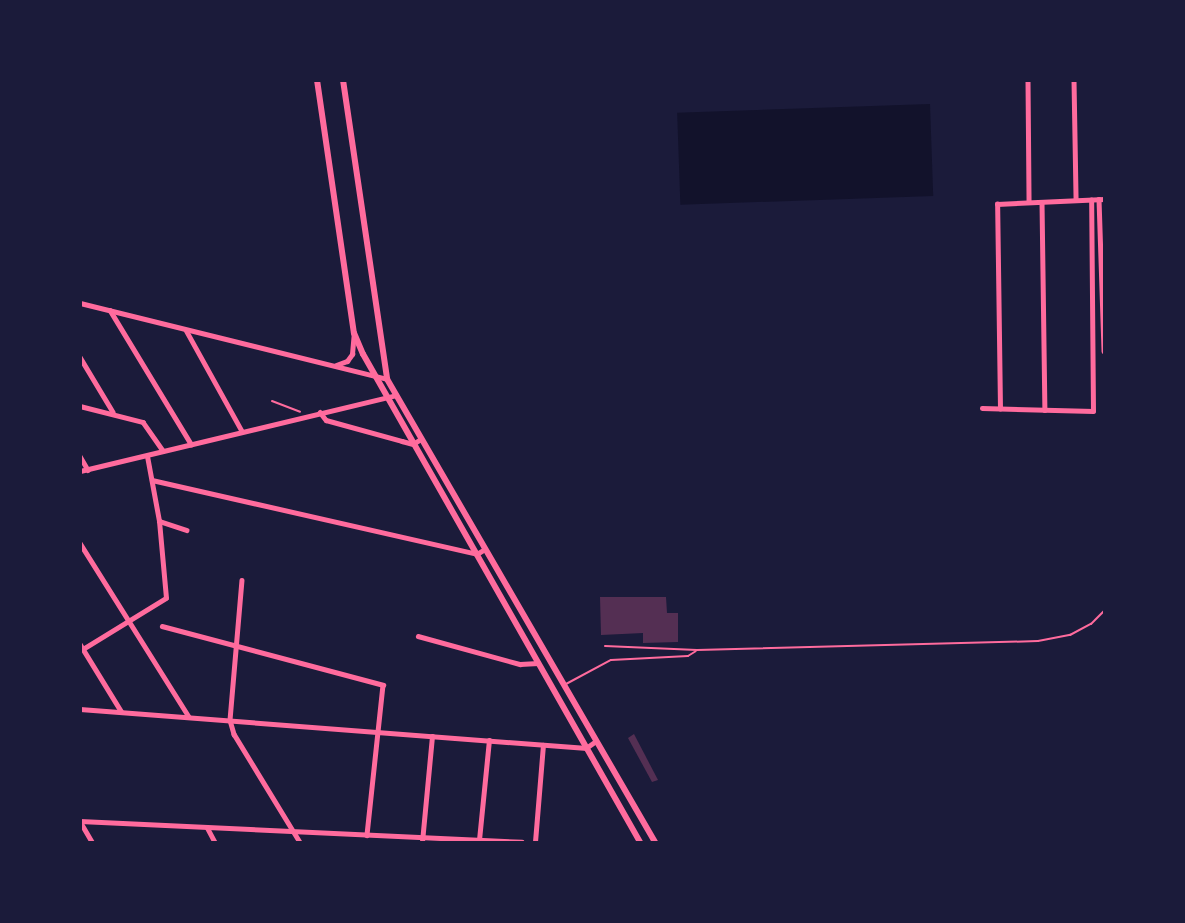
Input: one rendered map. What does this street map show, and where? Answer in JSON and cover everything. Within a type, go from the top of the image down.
[{"type":"main road","points":[[317,80],[354,333],[385,398],[414,444],[640,842]]},
{"type":"main road","points":[[343,80],[387,379],[654,842]]},
{"type":"street","points":[[1028,80],[1029,202]]},
{"type":"street","points":[[1074,80],[1076,200]]},
{"type":"street","points":[[1000,409],[997,204],[1102,199],[1104,351]]},
{"type":"street","points":[[982,408],[1093,411],[1091,200]]},
{"type":"street","points":[[1042,202],[1045,410]]},
{"type":"street","points":[[80,303],[387,379]]},
{"type":"street","points":[[110,310],[191,444]]},
{"type":"street","points":[[186,330],[242,430]]},
{"type":"street","points":[[336,365],[347,361],[352,354],[354,333]]},
{"type":"street","points":[[80,357],[113,413]]},
{"type":"street","points":[[80,471],[396,395]]},
{"type":"street","points":[[80,406],[143,422],[163,451]]},
{"type":"street","points":[[320,412],[326,420],[414,444],[421,439]]},
{"type":"street","points":[[80,456],[88,470]]},
{"type":"street","points":[[122,712],[82,647],[166,598],[159,521],[148,456]]},
{"type":"street","points":[[152,480],[477,554],[485,549]]},
{"type":"street","points":[[159,521],[187,530]]},
{"type":"street","points":[[80,543],[189,717]]},
{"type":"street","points":[[242,580],[230,720],[234,734],[300,842]]},
{"type":"street","points":[[162,626],[383,685],[367,835]]},
{"type":"street","points":[[418,636],[520,664],[539,663]]},
{"type":"street","points":[[80,709],[586,748],[596,741]]},
{"type":"street","points":[[423,840],[432,736]]},
{"type":"street","points":[[479,841],[489,740]]},
{"type":"street","points":[[535,842],[543,744]]},
{"type":"street","points":[[80,821],[423,840],[522,842]]},
{"type":"street","points":[[80,821],[92,842]]},
{"type":"street","points":[[207,826],[215,842]]},
{"type":"street","points":[[355,835],[360,842]]},
{"type":"lane","points":[[605,646],[697,650],[1038,641],[1070,635],[1091,624],[1104,611]]},
{"type":"lane","points":[[564,684],[611,660],[688,656],[697,650]]},
{"type":"path","points":[[272,401],[300,411],[301,417]]},
{"type":"shaded area","points":[[930,104],[933,196],[680,205],[677,113]]},
{"type":"building","points":[[600,597],[666,597],[667,613],[678,613],[678,642],[643,643],[643,633],[601,635]]},
{"type":"building","points":[[634,734],[658,780],[652,782],[628,738]]}]
